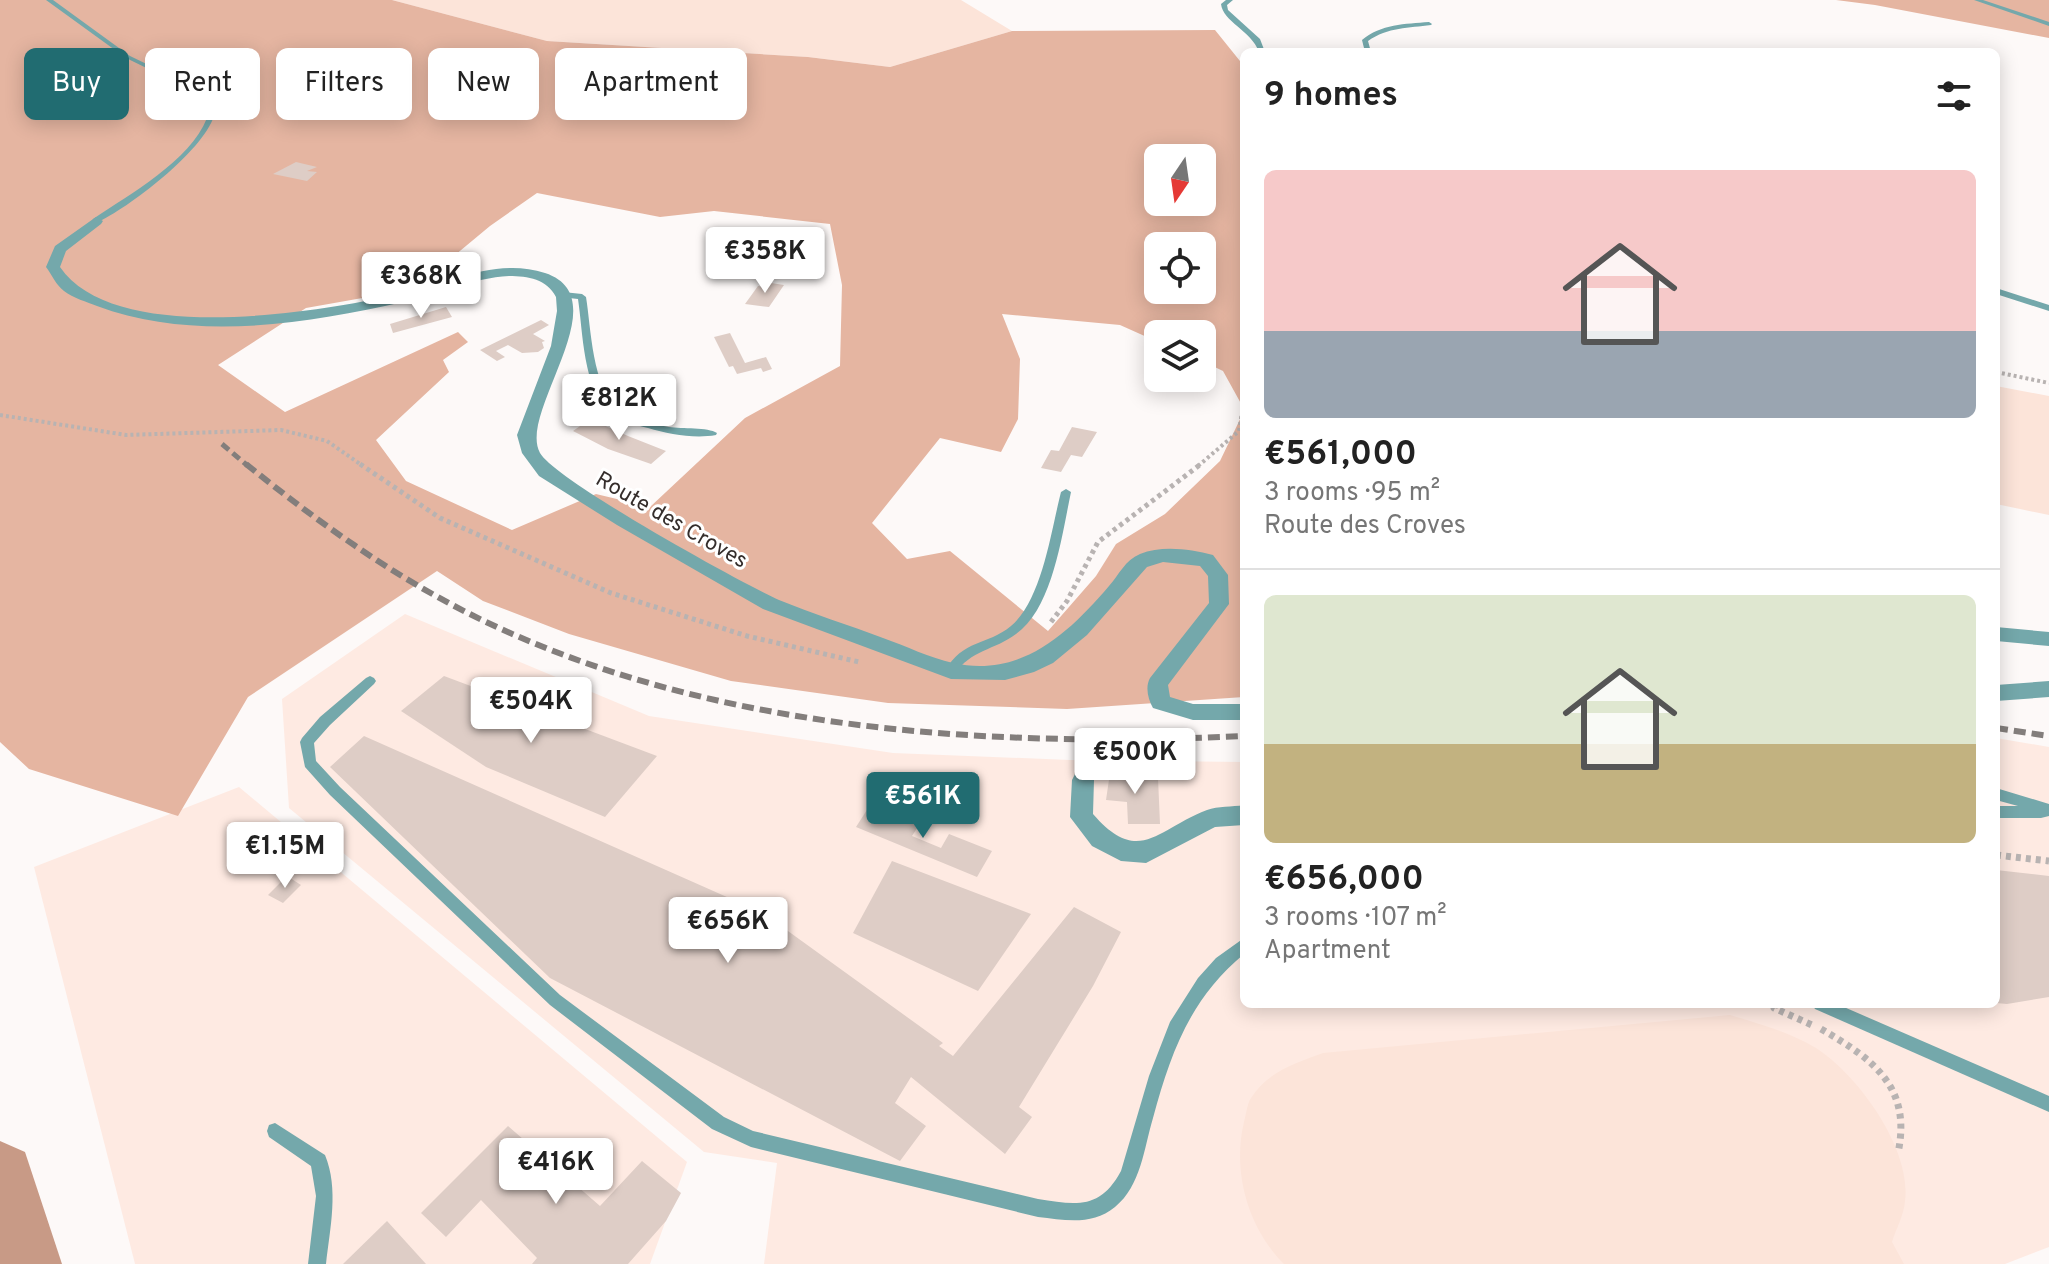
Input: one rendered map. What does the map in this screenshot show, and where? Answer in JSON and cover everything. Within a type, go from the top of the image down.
[{"type":"street","points":[[96,221],[60,249],[53,267],[68,287],[103,304],[147,316],[267,320],[323,315],[408,296],[480,275],[509,272],[535,273],[555,285],[563,295]]},
{"type":"street","name":"Route des Croves","points":[[563,295],[566,318],[559,347],[525,435],[531,453],[545,472],[623,521],[770,604],[951,671],[1003,675],[1039,663],[1070,640],[1140,561],[1172,554],[1206,560],[1218,575],[1219,604],[1157,684],[1160,702],[1193,712],[1240,712]]},
{"type":"street","points":[[2000,634],[2049,639]]},
{"type":"street","points":[[2000,693],[2049,689]]},
{"type":"street","points":[[1083,780],[1081,817],[1100,839],[1121,851],[1146,853],[1212,818],[1240,815]]},
{"type":"lane","points":[[49,0],[128,57],[214,98],[214,112],[187,152],[96,221]]},
{"type":"lane","points":[[1230,0],[1224,4],[1225,11],[1258,40],[1261,48]]},
{"type":"lane","points":[[1977,0],[2049,24]]},
{"type":"lane","points":[[1367,48],[1365,40],[1374,33],[1393,27],[1429,24]]},
{"type":"lane","points":[[2000,292],[2049,308]]},
{"type":"lane","points":[[563,295],[582,297],[597,381],[606,402],[630,419],[690,435],[712,433]]},
{"type":"lane","points":[[951,671],[957,657],[1017,628],[1043,586],[1066,492]]},
{"type":"lane","points":[[370,681],[325,721],[307,742],[310,763],[335,791],[555,1000],[718,1123],[751,1139],[1038,1208],[1082,1214],[1107,1204],[1125,1185],[1164,1048],[1190,999],[1223,960],[1240,948]]},
{"type":"lane","points":[[2000,795],[2049,811]]},
{"type":"lane","points":[[2000,812],[2049,811]]},
{"type":"lane","points":[[1829,1008],[2049,1104]]},
{"type":"lane","points":[[275,1131],[319,1161],[325,1196],[317,1264]]},
{"type":"path","points":[[2000,373],[2049,383]]},
{"type":"path","points":[[0,415],[126,435],[281,430],[327,441],[440,518],[611,593],[747,636],[862,663]]},
{"type":"path","points":[[1043,633],[1067,601],[1098,542],[1185,477],[1239,431],[1240,425]]},
{"type":"path","points":[[2000,855],[2049,861]]},
{"type":"path","points":[[1774,1008],[1852,1046],[1878,1069],[1896,1093],[1904,1117],[1904,1137],[1898,1153]]},
{"type":"shaded area","points":[[0,0],[392,0],[547,41],[661,48],[555,48],[555,120],[747,120],[747,53],[890,67],[1012,31],[1215,30],[1240,61],[1240,402],[1223,371],[1216,368],[1216,320],[1144,320],[1144,336],[1120,325],[1002,314],[1020,359],[1018,419],[1001,452],[940,438],[872,523],[907,559],[950,551],[1048,631],[1096,576],[1116,544],[1165,514],[1220,461],[1240,419],[1240,697],[1067,709],[888,703],[731,681],[569,634],[483,601],[437,571],[248,697],[178,816],[29,769],[0,742]],"holes":[[[537,193],[660,217],[714,211],[830,224],[842,285],[840,366],[745,418],[650,507],[596,494],[512,530],[406,481],[376,440],[449,372],[443,360],[468,342],[458,332],[285,412],[218,365],[306,308],[368,297],[431,275],[490,226]]]},
{"type":"shaded area","points":[[392,0],[961,0],[1012,31],[890,67],[747,53],[747,48],[661,48],[547,41]]},
{"type":"shaded area","points":[[1836,0],[2049,0],[2049,38],[1875,5]]},
{"type":"shaded area","points":[[2000,387],[2049,396],[2049,515],[2000,505]]},
{"type":"shaded area","points":[[405,614],[649,716],[893,753],[1070,760],[1240,762],[1240,1008],[2000,1008],[2000,739],[2049,747],[2049,1247],[2005,1264],[764,1264],[777,1163],[704,1152],[289,808],[282,699]]},
{"type":"shaded area","points":[[239,787],[687,1162],[650,1264],[135,1264],[34,867]]},
{"type":"shaded area","points":[[1730,1015],[1785,1033],[1816,1048],[1849,1076],[1879,1115],[1900,1159],[1905,1181],[1902,1217],[1892,1242],[1904,1264],[1284,1264],[1271,1250],[1252,1216],[1240,1160],[1248,1106],[1265,1081],[1293,1065],[1323,1053]]},
{"type":"building","points":[[296,162],[317,167],[307,171],[317,172],[307,181],[273,174]]},
{"type":"building","points":[[771,283],[784,285],[769,307],[745,304],[758,286],[767,287]]},
{"type":"building","points":[[446,307],[452,317],[393,333],[390,324]]},
{"type":"building","points":[[541,320],[549,325],[533,334],[545,341],[542,342],[544,348],[538,352],[522,353],[508,345],[496,351],[505,357],[497,361],[480,350]]},
{"type":"building","points":[[730,333],[745,363],[766,357],[772,369],[763,372],[761,368],[737,374],[733,366],[729,367],[714,337]]},
{"type":"building","points":[[590,419],[666,451],[651,464],[608,449],[573,431]]},
{"type":"building","points":[[1072,427],[1097,432],[1082,457],[1071,455],[1061,472],[1041,468],[1051,450],[1059,451]]},
{"type":"building","points":[[444,676],[657,756],[605,817],[486,767],[401,711]]},
{"type":"building","points":[[364,736],[763,913],[943,1043],[939,1046],[953,1056],[1074,907],[1121,932],[1093,986],[1019,1107],[1032,1117],[1005,1154],[911,1077],[895,1103],[926,1126],[900,1161],[550,978],[330,767]]},
{"type":"building","points":[[1111,766],[1128,766],[1127,777],[1158,778],[1160,824],[1128,824],[1127,802],[1106,800]]},
{"type":"building","points":[[872,802],[921,822],[912,836],[941,848],[949,834],[992,851],[977,877],[856,827]]},
{"type":"building","points":[[892,861],[1031,914],[978,991],[853,933]]},
{"type":"building","points":[[2000,870],[2049,876],[2049,997],[2000,1003]]},
{"type":"building","points":[[287,876],[301,885],[283,903],[268,895]]},
{"type":"building","points":[[508,1126],[600,1206],[642,1161],[681,1193],[666,1221],[628,1264],[532,1264],[537,1258],[481,1200],[446,1237],[421,1213]]},
{"type":"building","points":[[387,1221],[426,1264],[343,1264]]},
{"type":"waterway","points":[[0,1177],[25,1264]]},
{"type":"railway","points":[[222,444],[248,466]]},
{"type":"railway","points":[[246,464],[360,549],[450,604],[571,658],[663,687],[758,709],[855,724],[953,734],[1051,739],[1240,736]]},
{"type":"railway","points":[[2000,729],[2049,736]]}]
